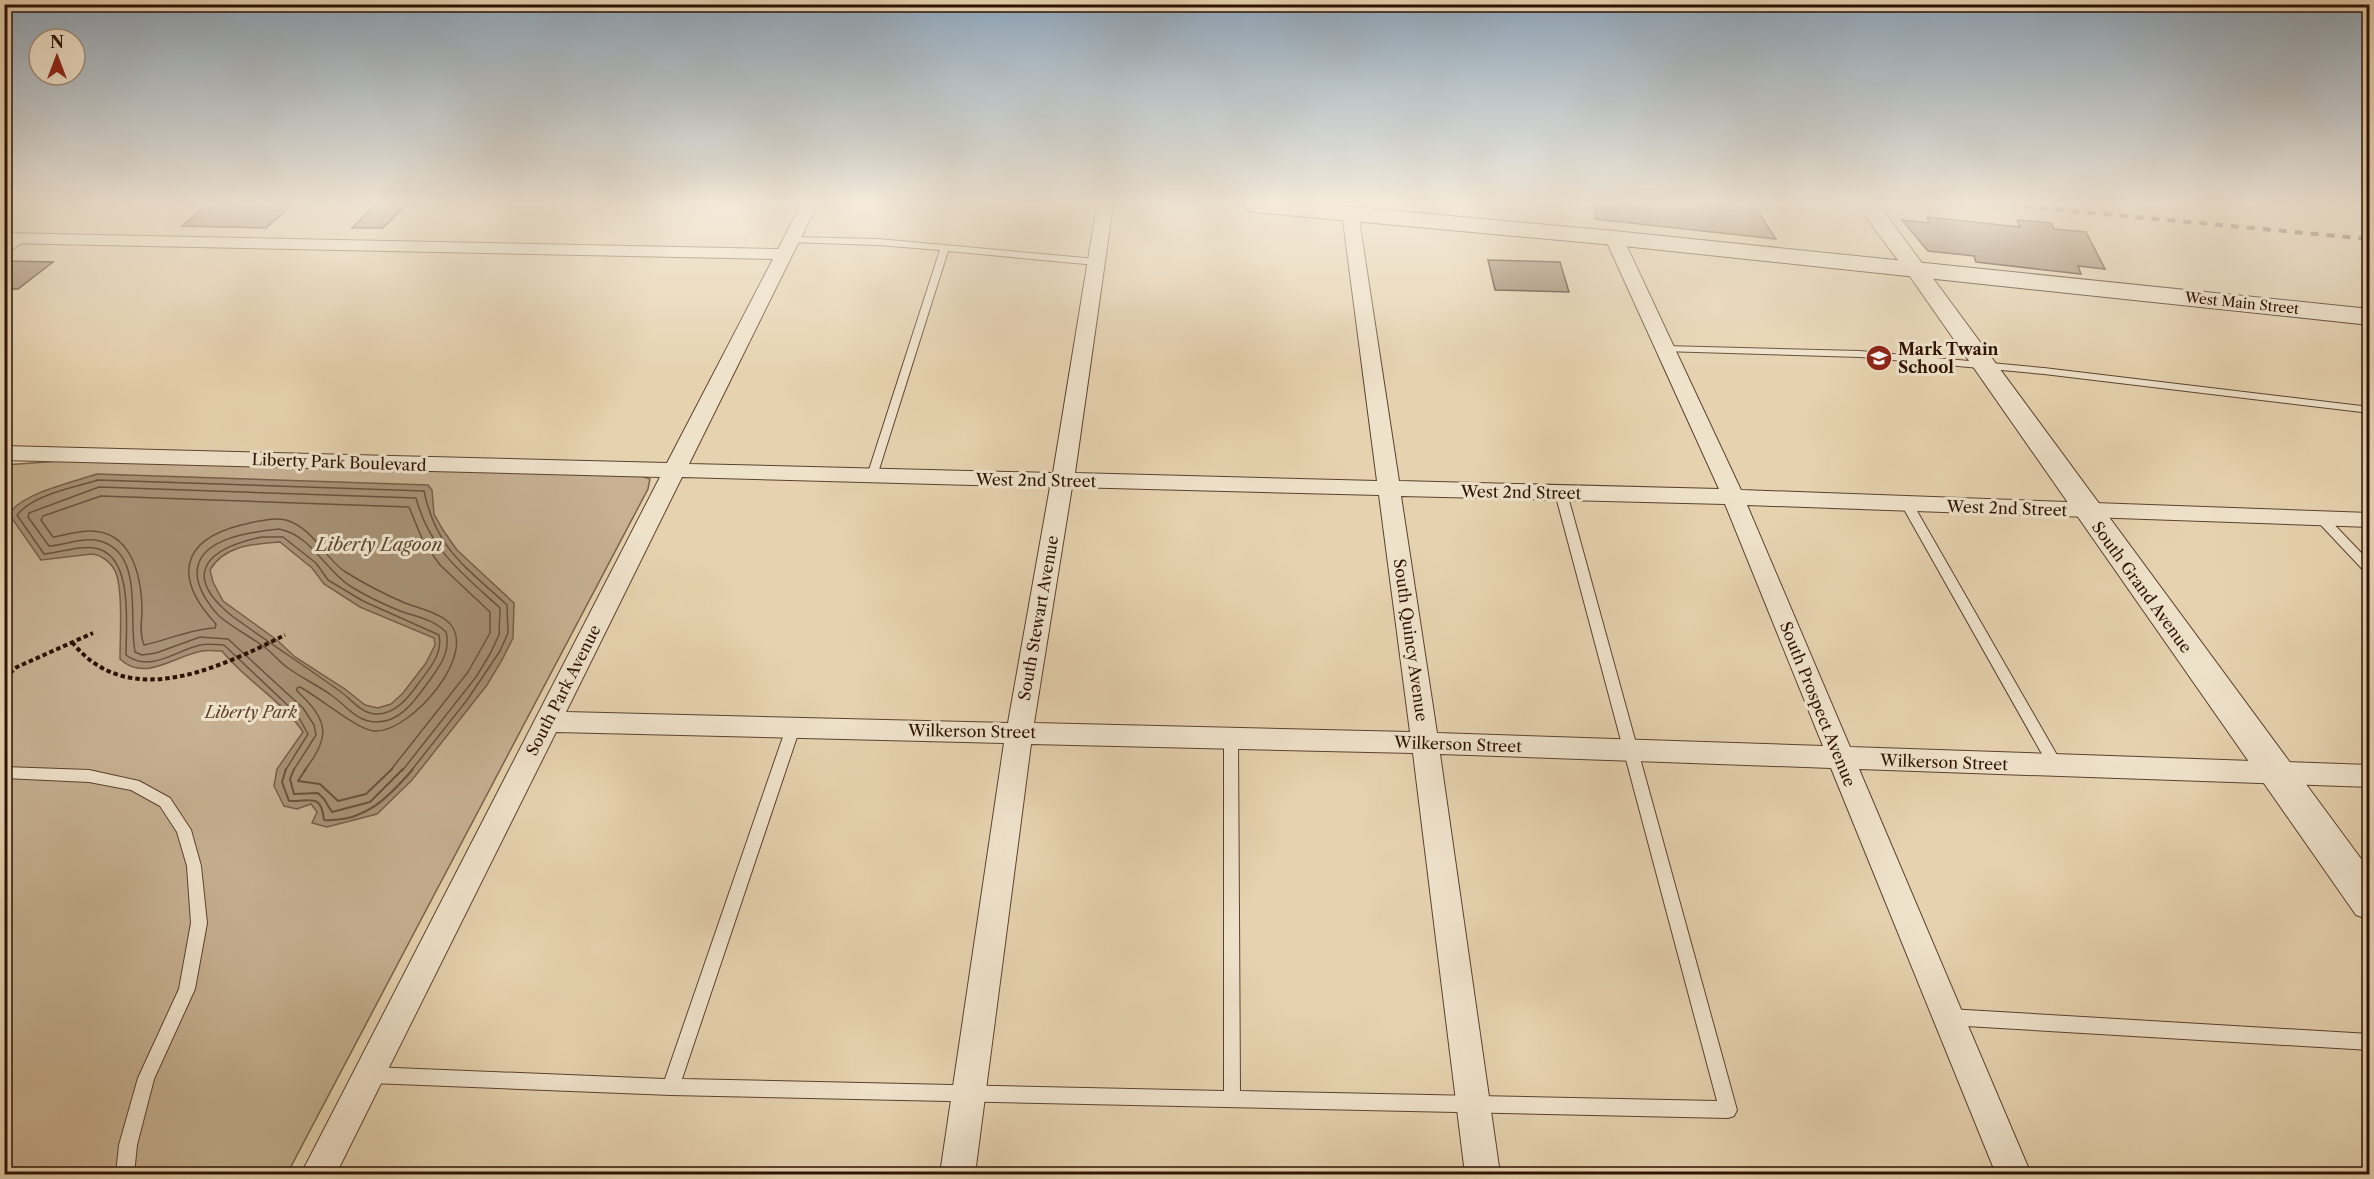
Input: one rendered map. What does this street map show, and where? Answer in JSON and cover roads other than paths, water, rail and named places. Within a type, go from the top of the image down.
[{"type":"main road","name":"West Main Street","points":[[1823,260],[2370,317]]},
{"type":"street","name":"South Park Avenue","points":[[318,1174],[780,260]]},
{"type":"street","name":"South Quincy Avenue","points":[[1357,260],[1425,743],[1482,1174]]},
{"type":"street","name":"South Prospect Avenue","points":[[1624,260],[1733,497],[2013,1174]]},
{"type":"street","name":"South Grand Avenue","points":[[1909,260],[2370,903]]},
{"type":"street","name":"South Stewart Avenue","points":[[957,1174],[1019,732],[1062,481],[1096,262]]},
{"type":"street","name":"Liberty Park Boulevard","points":[[4,453],[673,471]]},
{"type":"street","name":"West 2nd Street","points":[[673,471],[1733,497],[2370,520]]},
{"type":"street","name":"Wilkerson Street","points":[[547,722],[1232,737],[2370,776]]},
{"type":"lane","points":[[872,476],[941,260]]},
{"type":"lane","points":[[1075,260],[1096,262]]},
{"type":"lane","points":[[1665,349],[1860,354],[2370,410]]},
{"type":"lane","points":[[369,1075],[671,1087],[1728,1110],[1561,493]]},
{"type":"lane","points":[[1907,504],[2056,766]]},
{"type":"lane","points":[[2322,519],[2370,570]]},
{"type":"lane","points":[[671,1087],[793,728]]},
{"type":"lane","points":[[1232,737],[1232,1099]]},
{"type":"lane","points":[[4,772],[89,776],[135,785],[165,802],[184,830],[194,866],[199,923],[187,989],[146,1078],[128,1145],[124,1174]]},
{"type":"lane","points":[[1948,1017],[2370,1042]]},
{"type":"water","name":"Liberty Lagoon","points":[[97,474],[428,485],[432,490],[434,514],[457,550],[514,603],[513,638],[487,685],[412,780],[377,814],[327,827],[312,823],[317,812],[311,804],[297,809],[284,806],[274,786],[277,769],[303,732],[285,710],[222,651],[192,653],[161,666],[150,668],[130,666],[120,659],[120,591],[112,566],[103,558],[92,554],[41,560],[9,514],[36,494]],"holes":[[[280,542],[312,568],[324,584],[360,607],[434,638],[435,645],[426,663],[403,693],[391,704],[378,708],[365,705],[345,689],[295,657],[277,640],[223,601],[213,582],[210,570],[223,555],[240,547]]]},
{"type":"place","name":"Mark Twain School","points":[[1879,358]]},
{"type":"park label","name":"Liberty Park","points":[[251,712]]}]
